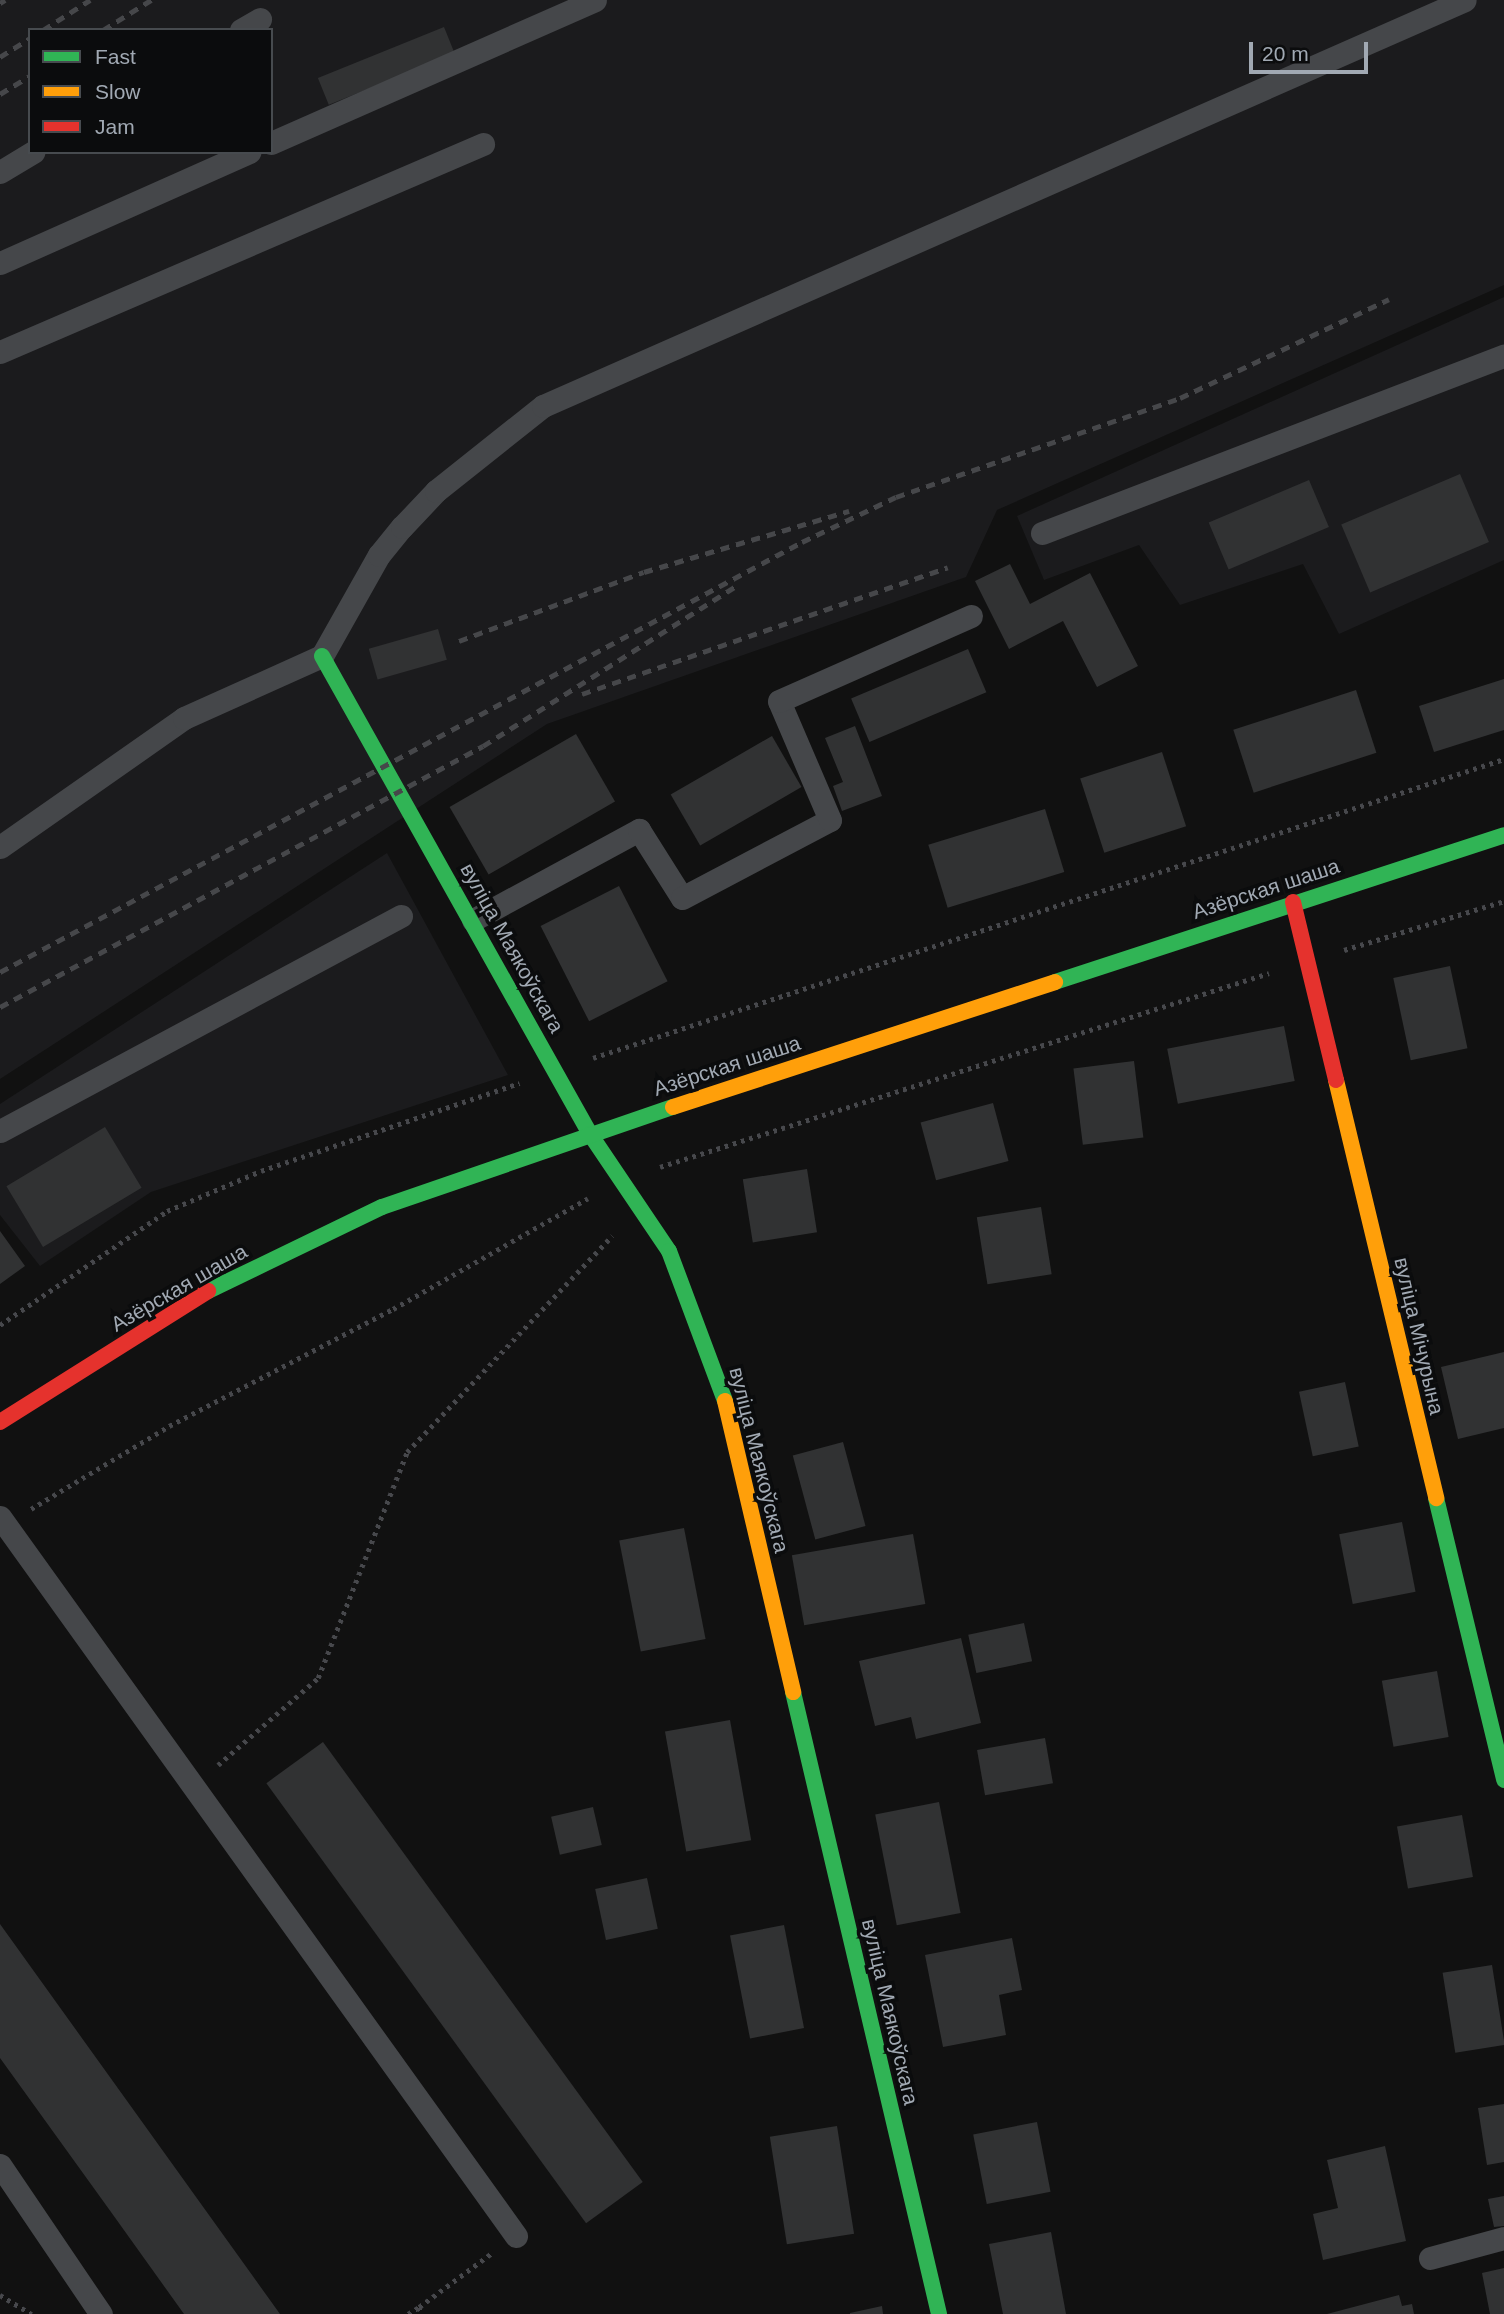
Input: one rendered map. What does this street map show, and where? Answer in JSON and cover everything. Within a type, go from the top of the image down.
[{"type":"street","name":"вуліца Маякоўскага","points":[[323,656],[590,1133],[668,1251],[722,1388],[939,2314]]},
{"type":"street","name":"Азёрская шаша","points":[[0,1422],[228,1279],[382,1207],[590,1133],[1504,835]]},
{"type":"street","name":"вуліца Мічурына","points":[[1293,902],[1504,1780]]},
{"type":"lane","points":[[273,142],[595,0]]},
{"type":"lane","points":[[0,847],[184,718],[323,656],[379,555],[402,527],[436,491],[542,406],[1465,0]]},
{"type":"lane","points":[[0,352],[483,144]]},
{"type":"lane","points":[[0,172],[30,154]]},
{"type":"lane","points":[[0,263],[245,154]]},
{"type":"lane","points":[[1042,533],[1504,356]]},
{"type":"lane","points":[[473,920],[639,830],[682,898],[830,820],[779,701],[971,616]]},
{"type":"lane","points":[[0,1132],[401,916]]},
{"type":"lane","points":[[3,1520],[516,2236]]},
{"type":"lane","points":[[0,2165],[101,2314]]},
{"type":"lane","points":[[1430,2258],[1504,2238]]},
{"type":"path","points":[[0,1325],[167,1212],[261,1171],[555,1070],[1504,759]]},
{"type":"path","points":[[3,1520],[169,1426],[393,1309],[621,1180],[1307,961],[1504,901]]},
{"type":"path","points":[[193,1787],[318,1678],[407,1452],[639,1207]]},
{"type":"path","points":[[408,2314],[516,2236]]},
{"type":"path","points":[[0,2295],[32,2314]]},
{"type":"path","points":[[419,2307],[423,2314]]},
{"type":"shaded area","points":[[0,0],[1504,0],[1504,285],[997,510],[966,577],[547,724],[0,1079]]},
{"type":"shaded area","points":[[1504,297],[1504,560],[1339,634],[1303,564],[1180,605],[1139,545],[1044,580],[1017,516]]},
{"type":"shaded area","points":[[387,853],[508,1075],[151,1192],[40,1266],[0,1215],[0,1104]]},
{"type":"building","points":[[444,27],[455,54],[329,105],[318,78]]},
{"type":"building","points":[[1460,474],[1489,542],[1370,593],[1341,524]]},
{"type":"building","points":[[1309,480],[1329,527],[1229,570],[1209,523]]},
{"type":"building","points":[[1010,564],[1030,604],[1090,573],[1138,666],[1097,687],[1063,621],[1009,649],[975,581]]},
{"type":"building","points":[[438,629],[447,660],[378,680],[369,649]]},
{"type":"building","points":[[968,649],[986,692],[869,742],[851,699]]},
{"type":"building","points":[[1504,679],[1504,730],[1434,752],[1419,706]]},
{"type":"building","points":[[1356,690],[1376,753],[1254,793],[1233,730]]},
{"type":"building","points":[[855,726],[882,796],[842,811],[833,786],[843,782],[825,738]]},
{"type":"building","points":[[576,734],[615,802],[489,875],[450,807]]},
{"type":"building","points":[[772,736],[802,787],[700,846],[671,794]]},
{"type":"building","points":[[1162,752],[1186,826],[1104,853],[1080,779]]},
{"type":"building","points":[[1045,809],[1064,872],[948,908],[928,845]]},
{"type":"building","points":[[619,886],[668,981],[589,1021],[541,926]]},
{"type":"building","points":[[1450,966],[1467,1048],[1411,1060],[1393,978]]},
{"type":"building","points":[[1284,1026],[1295,1081],[1178,1104],[1167,1049]]},
{"type":"building","points":[[1134,1061],[1143,1137],[1083,1145],[1073,1068]]},
{"type":"building","points":[[993,1103],[1009,1161],[936,1180],[921,1122]]},
{"type":"building","points":[[105,1127],[142,1188],[43,1247],[6,1186]]},
{"type":"building","points":[[807,1169],[817,1232],[753,1242],[743,1179]]},
{"type":"building","points":[[1041,1207],[1052,1274],[987,1284],[977,1217]]},
{"type":"building","points":[[0,1231],[25,1266],[0,1284]]},
{"type":"building","points":[[1504,1352],[1504,1428],[1458,1439],[1441,1367]]},
{"type":"building","points":[[1345,1382],[1359,1447],[1313,1456],[1299,1392]]},
{"type":"building","points":[[843,1442],[866,1526],[815,1539],[793,1455]]},
{"type":"building","points":[[1402,1522],[1416,1592],[1353,1604],[1339,1534]]},
{"type":"building","points":[[684,1528],[706,1639],[641,1652],[619,1541]]},
{"type":"building","points":[[913,1534],[925,1604],[804,1625],[792,1555]]},
{"type":"building","points":[[1024,1623],[1032,1661],[976,1673],[968,1635]]},
{"type":"building","points":[[961,1638],[981,1723],[916,1739],[911,1717],[875,1726],[859,1661]]},
{"type":"building","points":[[1437,1671],[1449,1737],[1393,1747],[1382,1681]]},
{"type":"building","points":[[730,1720],[751,1840],[686,1852],[665,1731]]},
{"type":"building","points":[[1045,1738],[1053,1783],[985,1795],[977,1750]]},
{"type":"building","points":[[323,1742],[643,2182],[586,2223],[266,1783]]},
{"type":"building","points":[[939,1802],[961,1913],[897,1925],[875,1814]]},
{"type":"building","points":[[593,1807],[602,1845],[560,1855],[551,1817]]},
{"type":"building","points":[[1462,1815],[1473,1877],[1408,1889],[1397,1826]]},
{"type":"building","points":[[647,1878],[658,1929],[606,1940],[595,1889]]},
{"type":"building","points":[[0,1924],[280,2314],[184,2314],[0,2058]]},
{"type":"building","points":[[784,1925],[804,2028],[750,2039],[730,1935]]},
{"type":"building","points":[[1012,1938],[1022,1990],[999,1995],[1006,2035],[943,2047],[925,1955]]},
{"type":"building","points":[[1492,1965],[1504,2045],[1455,2053],[1443,1973]]},
{"type":"building","points":[[1504,2104],[1504,2162],[1487,2165],[1478,2108]]},
{"type":"building","points":[[1037,2122],[1051,2192],[987,2204],[973,2134]]},
{"type":"building","points":[[837,2126],[854,2234],[787,2244],[770,2137]]},
{"type":"building","points":[[1385,2146],[1406,2241],[1323,2260],[1313,2214],[1338,2208],[1327,2160]]},
{"type":"building","points":[[1504,2196],[1504,2226],[1494,2227],[1488,2199]]},
{"type":"building","points":[[1051,2232],[1066,2314],[1003,2314],[989,2244]]},
{"type":"building","points":[[1504,2268],[1504,2314],[1490,2314],[1482,2273]]},
{"type":"building","points":[[1399,2295],[1402,2306],[1412,2304],[1414,2314],[1327,2314]]},
{"type":"building","points":[[882,2306],[883,2314],[850,2314],[850,2313]]},
{"type":"railway","points":[[0,3],[5,0]]},
{"type":"railway","points":[[46,28],[90,0]]},
{"type":"railway","points":[[106,28],[151,0]]},
{"type":"railway","points":[[0,57],[28,39]]},
{"type":"railway","points":[[0,94],[28,77]]},
{"type":"railway","points":[[0,972],[802,542],[896,497],[1180,398],[1389,299]]},
{"type":"railway","points":[[459,641],[644,572],[849,511]]},
{"type":"railway","points":[[582,694],[948,567]]},
{"type":"railway","points":[[0,1007],[483,746],[738,585]]},
{"type":"traffic: fast","points":[[322,656],[590,1134],[669,1251],[725,1401]]},
{"type":"traffic: fast","points":[[1055,982],[1504,835]]},
{"type":"traffic: fast","points":[[208,1291],[382,1207],[673,1107]]},
{"type":"traffic: fast","points":[[1436,1498],[1504,1780]]},
{"type":"traffic: fast","points":[[793,1692],[939,2314]]},
{"type":"traffic: slow","points":[[673,1107],[1055,982]]},
{"type":"traffic: slow","points":[[1336,1080],[1436,1498]]},
{"type":"traffic: slow","points":[[725,1401],[793,1692]]},
{"type":"traffic: jam","points":[[1293,902],[1336,1080]]},
{"type":"traffic: jam","points":[[0,1422],[208,1291]]}]
